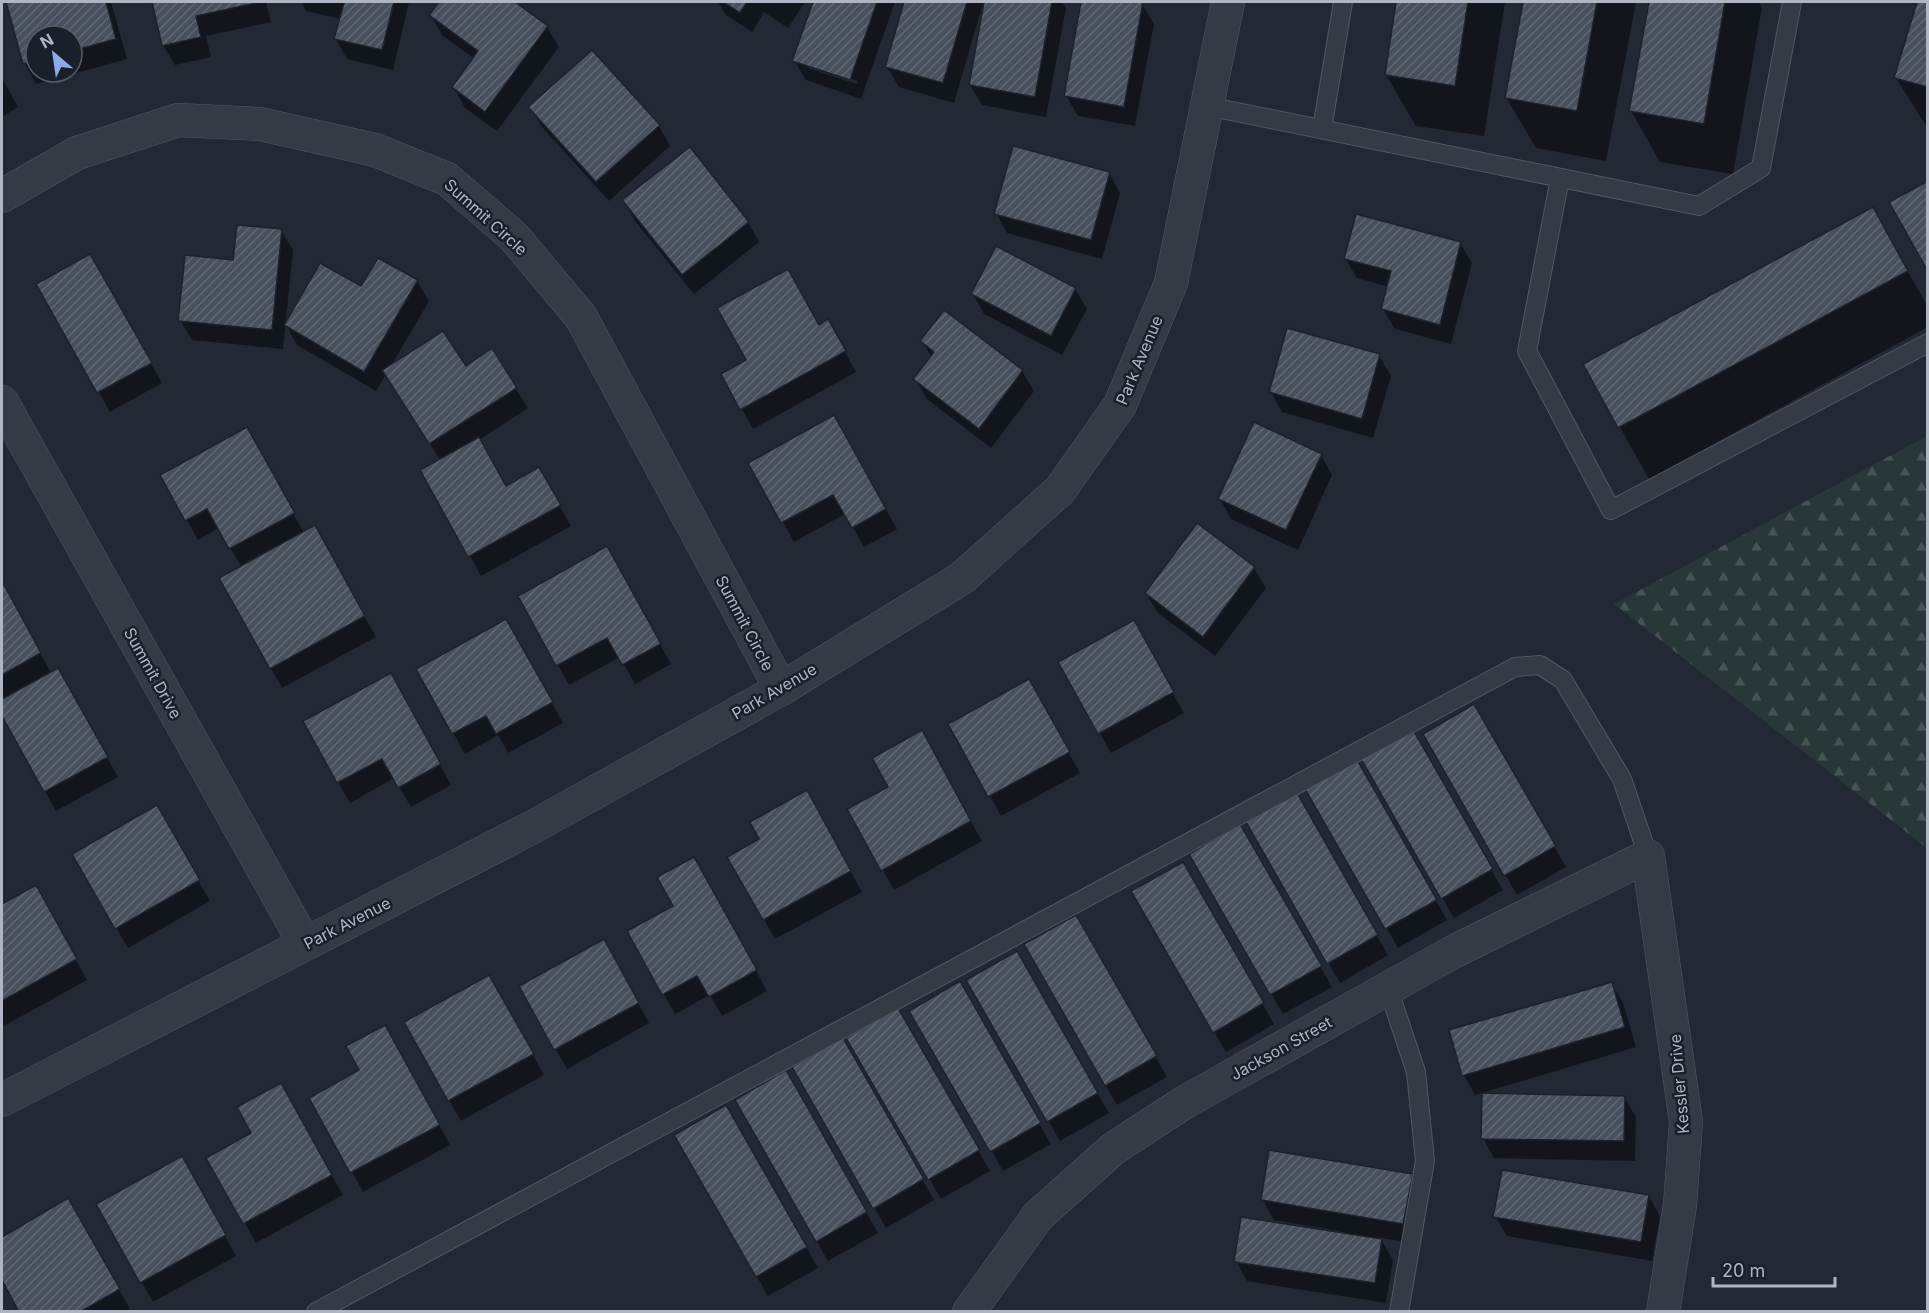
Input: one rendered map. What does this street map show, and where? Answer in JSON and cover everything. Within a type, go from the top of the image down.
[{"type":"street","name":"Park Avenue","points":[[2,1100],[531,828],[781,689],[962,578],[1060,490],[1120,405],[1171,283],[1228,2]]},
{"type":"street","name":"Summit Circle","points":[[2,196],[77,153],[178,120],[260,124],[375,150],[447,178],[514,237],[581,317],[781,689]]},
{"type":"street","name":"Summit Drive","points":[[2,402],[305,944]]},
{"type":"street","name":"Jackson Street","points":[[969,1311],[1038,1216],[1113,1149],[1185,1102],[1453,952],[1648,856]]},
{"type":"street","name":"Kessler Drive","points":[[1648,856],[1686,1122],[1680,1205],[1663,1311]]},
{"type":"lane","points":[[1322,129],[1343,2]]},
{"type":"lane","points":[[1207,106],[1699,206],[1761,168],[1792,2]]},
{"type":"lane","points":[[1560,178],[1527,351],[1611,510],[1928,343]]},
{"type":"lane","points":[[316,1311],[1515,667],[1540,665],[1563,680],[1622,779],[1648,856]]},
{"type":"lane","points":[[1388,988],[1416,1072],[1425,1161],[1399,1311]]},
{"type":"green space","points":[[1927,436],[1927,848],[1614,604]]},
{"type":"building","points":[[6,2],[106,2],[116,39],[84,48],[84,24],[24,24],[23,64]]},
{"type":"building","points":[[152,2],[261,2],[196,16],[201,37],[162,46]]},
{"type":"building","points":[[338,2],[394,2],[382,50],[334,39],[344,3]]},
{"type":"building","points":[[439,2],[515,2],[548,26],[485,112],[452,87],[478,51],[429,15]]},
{"type":"building","points":[[723,2],[747,2],[740,13]]},
{"type":"building","points":[[813,2],[877,2],[850,80],[792,61]]},
{"type":"building","points":[[904,2],[967,2],[943,83],[885,67]]},
{"type":"building","points":[[984,2],[1052,2],[1035,97],[969,85]]},
{"type":"building","points":[[1081,2],[1143,2],[1124,107],[1064,96]]},
{"type":"building","points":[[1396,2],[1468,2],[1455,86],[1385,75]]},
{"type":"building","points":[[1523,2],[1597,2],[1577,111],[1505,98]]},
{"type":"building","points":[[1649,2],[1725,2],[1704,124],[1629,111]]},
{"type":"building","points":[[1917,2],[1928,2],[1928,87],[1894,78]]},
{"type":"building","points":[[592,50],[660,125],[596,182],[528,107]]},
{"type":"building","points":[[1013,146],[1110,172],[1091,240],[994,214]]},
{"type":"building","points":[[690,147],[749,222],[682,275],[622,200]]},
{"type":"building","points":[[1928,181],[1928,267],[1926,268],[1889,202]]},
{"type":"building","points":[[1873,207],[1908,271],[1618,428],[1583,364]]},
{"type":"building","points":[[1356,214],[1461,242],[1440,325],[1381,309],[1391,271],[1344,259]]},
{"type":"building","points":[[237,225],[282,229],[272,330],[178,321],[185,255],[233,260]]},
{"type":"building","points":[[996,246],[1076,288],[1051,336],[971,294]]},
{"type":"building","points":[[90,254],[152,363],[97,393],[36,284]]},
{"type":"building","points":[[378,258],[418,280],[364,372],[284,325],[320,263],[361,286]]},
{"type":"building","points":[[788,269],[819,325],[828,319],[846,351],[740,410],[721,374],[746,360],[717,308]]},
{"type":"building","points":[[944,310],[1023,370],[979,429],[913,379],[934,352],[920,341]]},
{"type":"building","points":[[1287,328],[1380,354],[1362,419],[1269,392]]},
{"type":"building","points":[[443,331],[466,366],[492,348],[517,388],[429,444],[382,370]]},
{"type":"building","points":[[834,415],[886,509],[852,528],[833,495],[781,523],[748,463]]},
{"type":"building","points":[[1254,422],[1322,454],[1286,530],[1218,499]]},
{"type":"building","points":[[247,427],[295,513],[229,549],[207,509],[185,521],[160,475]]},
{"type":"building","points":[[479,437],[506,486],[539,467],[561,505],[468,557],[420,470]]},
{"type":"building","points":[[1197,523],[1255,567],[1203,637],[1145,593]]},
{"type":"building","points":[[315,525],[365,616],[270,669],[219,578]]},
{"type":"building","points":[[607,546],[661,644],[622,665],[607,638],[556,666],[518,596]]},
{"type":"building","points":[[2,581],[41,653],[2,675]]},
{"type":"building","points":[[506,619],[553,702],[496,734],[486,716],[452,734],[416,669]]},
{"type":"building","points":[[1134,620],[1174,692],[1098,734],[1058,662]]},
{"type":"building","points":[[58,668],[108,757],[44,792],[2,716],[2,699]]},
{"type":"building","points":[[391,673],[441,764],[398,788],[382,759],[337,783],[303,721]]},
{"type":"building","points":[[1029,679],[1070,752],[988,797],[948,724]]},
{"type":"building","points":[[1474,704],[1556,846],[1504,876],[1423,734]]},
{"type":"building","points":[[1412,728],[1493,869],[1441,899],[1360,757]]},
{"type":"building","points":[[922,730],[971,821],[881,871],[847,809],[888,787],[872,758]]},
{"type":"building","points":[[1356,758],[1437,900],[1385,929],[1304,787]]},
{"type":"building","points":[[807,790],[851,871],[763,920],[727,857],[759,839],[750,822]]},
{"type":"building","points":[[1297,793],[1378,935],[1327,964],[1246,822]]},
{"type":"building","points":[[157,805],[200,880],[115,929],[72,854]]},
{"type":"building","points":[[1240,824],[1322,966],[1270,995],[1189,854]]},
{"type":"building","points":[[694,857],[757,970],[709,997],[697,976],[662,995],[627,931],[673,906],[657,877]]},
{"type":"building","points":[[1183,862],[1264,1003],[1213,1033],[1131,891]]},
{"type":"building","points":[[36,885],[77,959],[2,1001],[2,904]]},
{"type":"building","points":[[1076,915],[1157,1056],[1105,1086],[1024,944]]},
{"type":"building","points":[[604,939],[639,1003],[554,1050],[519,986]]},
{"type":"building","points":[[1017,951],[1098,1093],[1047,1122],[966,980]]},
{"type":"building","points":[[489,975],[534,1054],[448,1101],[404,1022]]},
{"type":"building","points":[[960,981],[1041,1123],[990,1152],[909,1011]]},
{"type":"building","points":[[1612,982],[1625,1027],[1462,1076],[1449,1030]]},
{"type":"building","points":[[898,1008],[980,1150],[928,1180],[846,1038]]},
{"type":"building","points":[[385,1025],[440,1125],[350,1173],[309,1098],[359,1070],[346,1046]]},
{"type":"building","points":[[843,1038],[924,1179],[873,1209],[792,1067]]},
{"type":"building","points":[[786,1070],[867,1212],[816,1242],[735,1100]]},
{"type":"building","points":[[281,1083],[332,1175],[243,1224],[206,1158],[251,1133],[237,1107]]},
{"type":"building","points":[[1482,1093],[1625,1096],[1624,1141],[1481,1139]]},
{"type":"building","points":[[726,1105],[807,1247],[756,1277],[674,1135]]},
{"type":"building","points":[[1269,1150],[1413,1174],[1403,1224],[1261,1200]]},
{"type":"building","points":[[182,1156],[226,1235],[140,1283],[96,1204]]},
{"type":"building","points":[[1502,1170],[1649,1195],[1641,1242],[1493,1217]]},
{"type":"building","points":[[68,1198],[120,1289],[80,1312],[19,1312],[2,1280],[2,1237]]},
{"type":"building","points":[[1241,1217],[1382,1239],[1375,1283],[1234,1262]]}]
